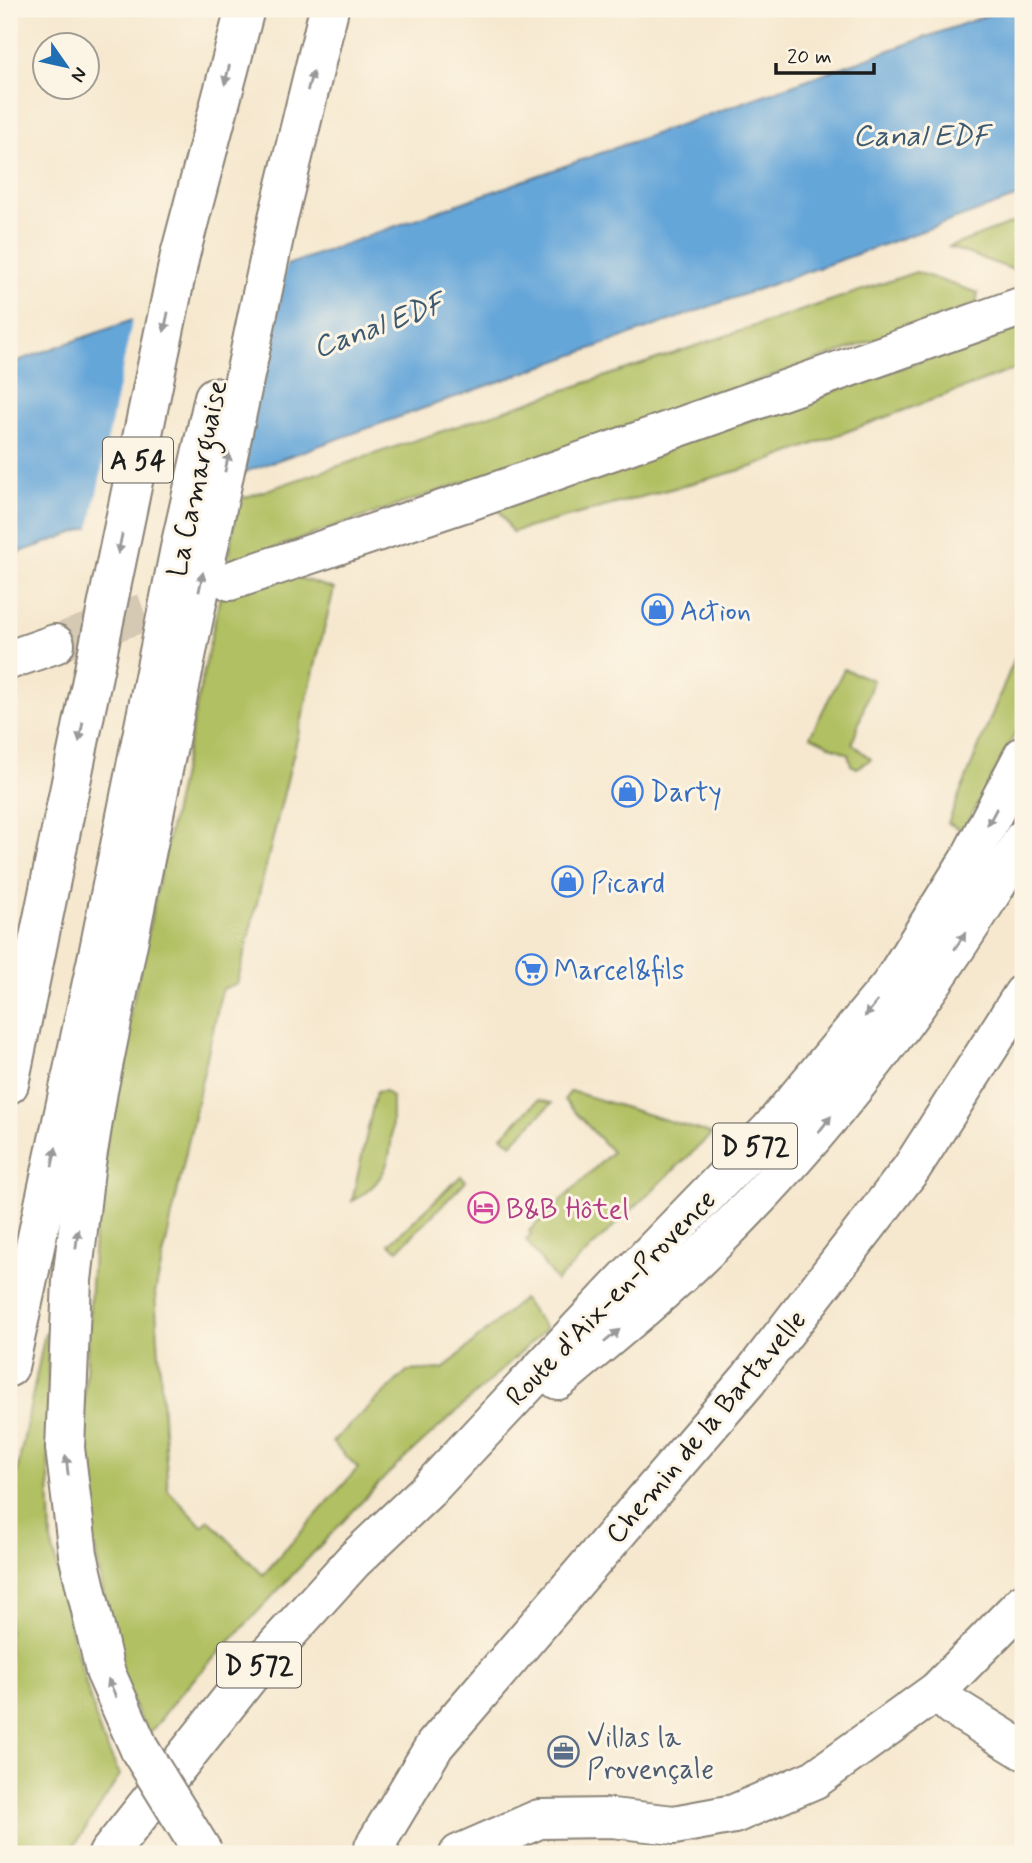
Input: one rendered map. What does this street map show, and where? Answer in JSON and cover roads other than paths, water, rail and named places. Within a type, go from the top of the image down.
[{"type":"main road","name":"A 54","points":[[9,1084],[180,255],[245,9]]},
{"type":"main road","points":[[265,223],[294,38],[302,9]]},
{"type":"main road","points":[[204,1854],[140,1750],[105,1671],[78,1555],[65,1448],[72,1280],[85,1170],[120,982],[190,544],[265,223],[329,9]]},
{"type":"main road","points":[[230,581],[472,500],[1023,306]]},
{"type":"main road","name":"La Camarguaise","points":[[9,1367],[190,544]]},
{"type":"main road","points":[[9,660],[55,644]]},
{"type":"main road","name":"Route d'Aix-en-Provence","points":[[428,1490],[771,1129],[890,986],[970,858],[1023,756]]},
{"type":"main road","name":"Route d'Aix-en-Provence","points":[[108,1854],[250,1675],[353,1561],[428,1490],[620,1328],[713,1244],[818,1133],[918,1005],[1009,867],[1023,839]]},
{"type":"main road","points":[[9,1008],[57,853]]},
{"type":"main road","name":"Chemin de la Bartavelle","points":[[377,1850],[435,1745],[748,1380],[911,1169],[1023,994]]},
{"type":"main road","points":[[459,1854],[540,1819],[612,1818],[674,1825],[734,1814],[815,1779],[937,1691],[1023,1605]]},
{"type":"main road","points":[[937,1691],[952,1706],[1023,1750]]},
{"type":"water","name":"Canal EDF","points":[[1005,9],[1023,9],[1023,195],[9,556],[9,364]]},
{"type":"tunnel","points":[[55,644],[195,594]]},
{"type":"place","name":"Action","points":[[657,610]]},
{"type":"place","name":"Darty","points":[[627,791]]},
{"type":"place","name":"Picard","points":[[568,882]]},
{"type":"place","name":"Marcel&fils","points":[[531,969]]},
{"type":"place","name":"B&B Hôtel","points":[[483,1208]]},
{"type":"place","name":"Villas la Provençale","points":[[564,1752]]}]
